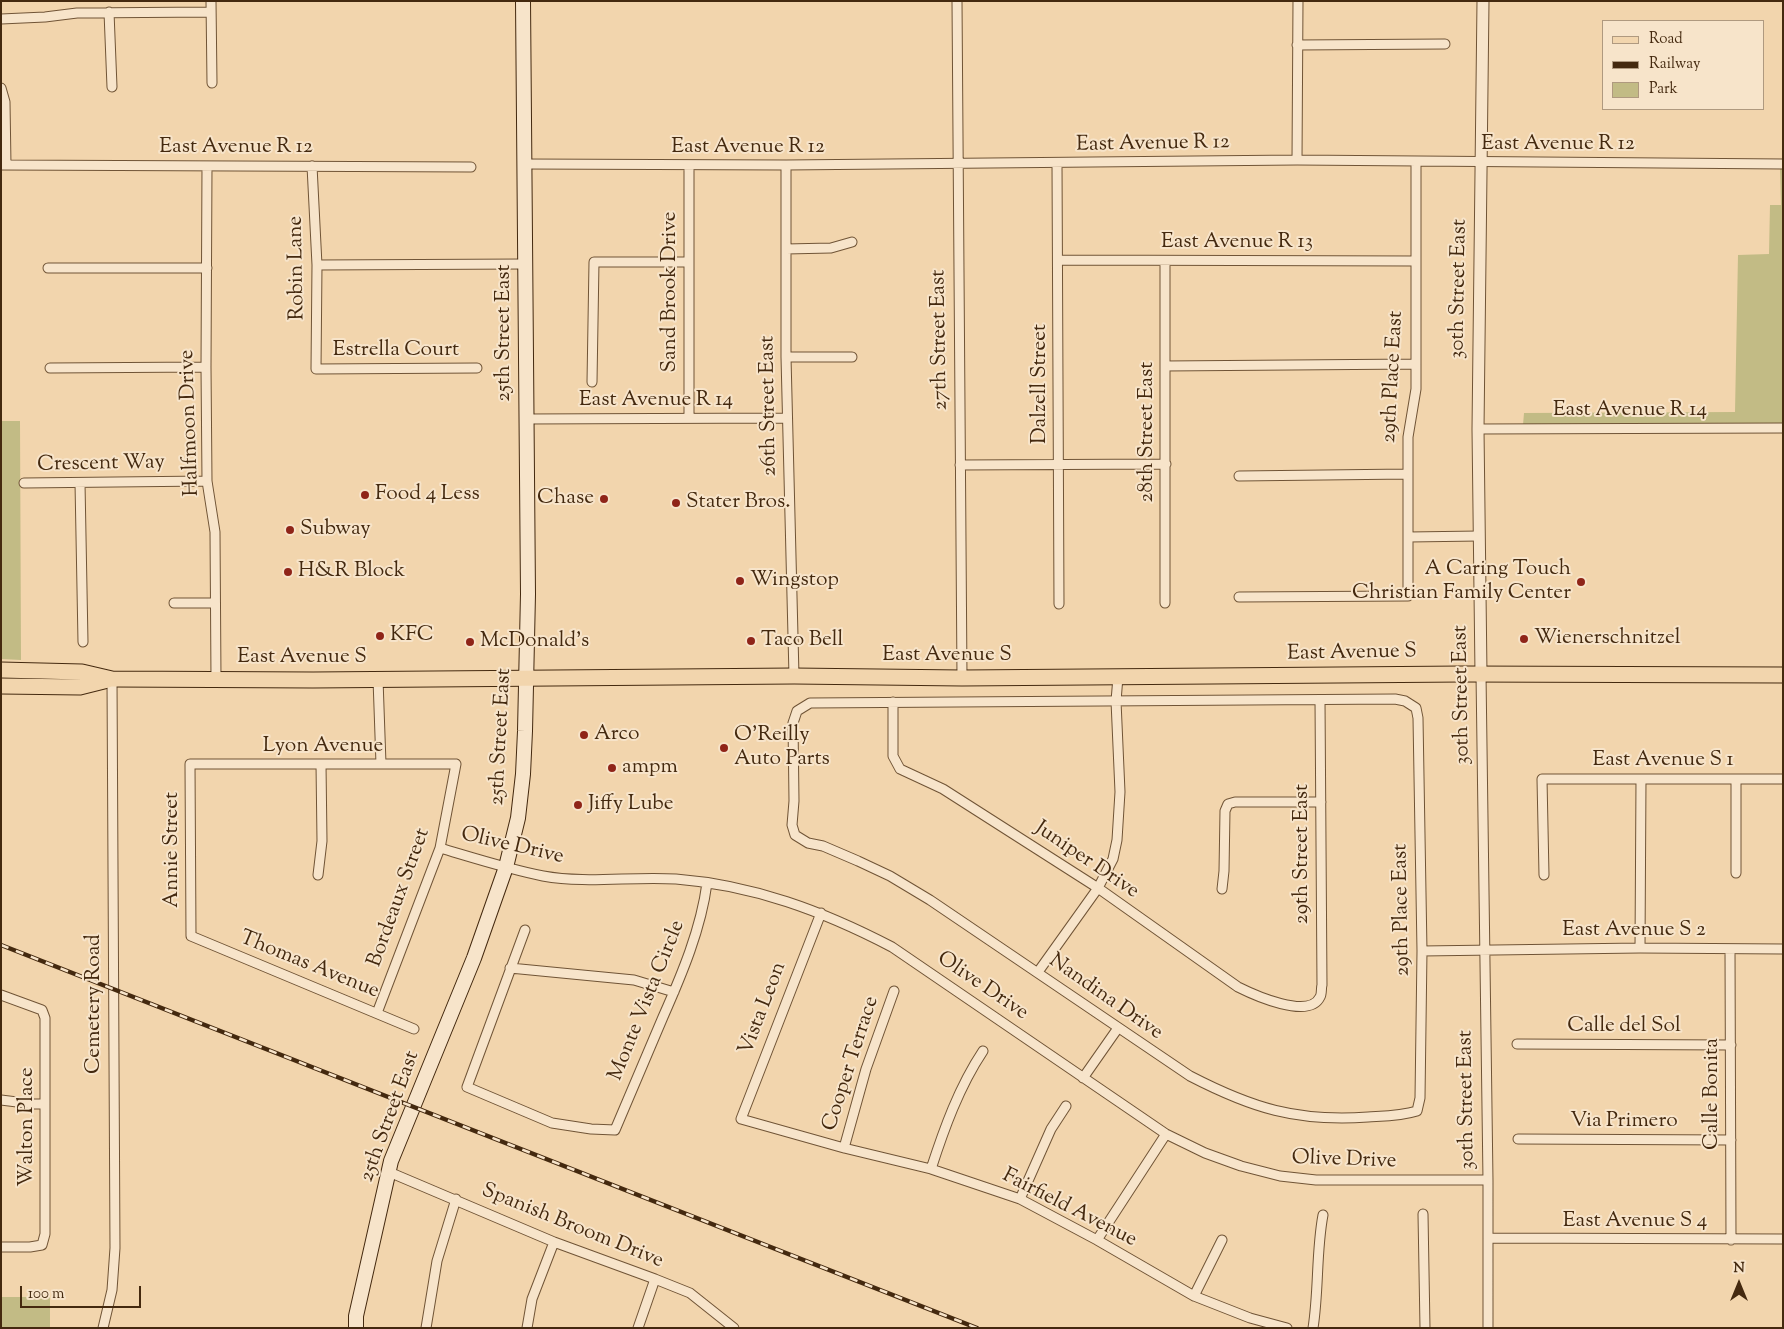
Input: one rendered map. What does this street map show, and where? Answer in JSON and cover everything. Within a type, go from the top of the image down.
[{"type":"main road","name":"25th Street East","points":[[356,1328],[356,1316],[391,1161],[474,958],[506,867],[518,818],[525,731],[528,594],[522,1]]},
{"type":"main road","name":"East Avenue S","points":[[1,670],[82,672],[112,679],[216,680],[794,676],[962,678],[1481,674],[1783,675]]},
{"type":"main road","name":"East Avenue S","points":[[1,686],[80,687],[112,679]]},
{"type":"street","points":[[211,1],[212,84]]},
{"type":"street","name":"27th Street East","points":[[957,1],[962,678]]},
{"type":"street","points":[[1297,160],[1298,1]]},
{"type":"street","name":"30th Street East","points":[[1482,1],[1478,429],[1486,951],[1488,1328]]},
{"type":"street","points":[[109,12],[112,87]]},
{"type":"street","points":[[1,19],[77,13],[211,12]]},
{"type":"street","points":[[1297,46],[1445,44]]},
{"type":"street","points":[[1,88],[5,102],[4,165]]},
{"type":"street","name":"East Avenue R 12","points":[[524,164],[689,166],[1057,164],[1297,160],[1783,164]]},
{"type":"street","name":"29th Place East","points":[[1239,597],[1408,596],[1408,437],[1416,389],[1416,161]]},
{"type":"street","name":"Dalzell Street","points":[[1057,164],[1059,604]]},
{"type":"street","name":"East Avenue R 12","points":[[4,165],[471,167]]},
{"type":"street","name":"26th Street East","points":[[786,165],[786,357],[794,676]]},
{"type":"street","name":"Halfmoon Drive","points":[[207,166],[207,481],[215,532],[216,680]]},
{"type":"street","name":"Robin Lane","points":[[312,166],[317,265],[316,369]]},
{"type":"street","name":"Sand Brook Drive","points":[[689,166],[689,417]]},
{"type":"street","points":[[786,249],[831,248],[852,242]]},
{"type":"street","name":"East Avenue R 13","points":[[1058,260],[1416,261]]},
{"type":"street","name":"28th Street East","points":[[1165,261],[1165,603]]},
{"type":"street","points":[[592,382],[594,262],[688,262]]},
{"type":"street","points":[[317,265],[524,264]]},
{"type":"street","points":[[48,268],[207,268]]},
{"type":"street","points":[[786,357],[852,357]]},
{"type":"street","points":[[1165,366],[1416,364]]},
{"type":"street","points":[[50,368],[206,367]]},
{"type":"street","name":"Estrella Court","points":[[316,369],[477,368]]},
{"type":"street","name":"East Avenue R 14","points":[[526,419],[787,418]]},
{"type":"street","name":"East Avenue R 14","points":[[1478,429],[1783,428]]},
{"type":"street","points":[[960,465],[1166,464]]},
{"type":"street","points":[[1239,476],[1408,474]]},
{"type":"street","name":"Crescent Way","points":[[24,483],[207,481]]},
{"type":"street","points":[[80,483],[83,642]]},
{"type":"street","points":[[1409,537],[1479,536]]},
{"type":"street","points":[[174,603],[214,603]]},
{"type":"street","points":[[1038,972],[1098,888],[1113,858],[1117,840],[1120,792],[1116,701],[1118,677]]},
{"type":"street","name":"Cemetery Road","points":[[103,1328],[112,1290],[115,1248],[112,679]]},
{"type":"street","points":[[378,679],[380,764]]},
{"type":"street","name":"29th Place East","points":[[1320,700],[1395,699],[1405,701],[1416,708],[1418,718],[1422,951],[1420,1098],[1417,1111]]},
{"type":"street","points":[[893,702],[1320,700]]},
{"type":"street","name":"29th Street East","points":[[1313,1004],[1320,996],[1322,985],[1320,700]]},
{"type":"street","name":"Nandina Drive","points":[[893,702],[810,703],[798,711],[793,723],[794,801],[792,825],[795,835],[808,843],[823,846],[890,876],[930,900],[1190,1076],[1224,1094],[1255,1106],[1295,1116],[1340,1119],[1403,1115],[1417,1111]]},
{"type":"street","name":"Juniper Drive","points":[[893,702],[893,756],[900,769],[943,789],[1098,888],[1238,987],[1260,998],[1282,1004],[1301,1006],[1313,1004]]},
{"type":"street","name":"Lyon Avenue","points":[[190,764],[456,764]]},
{"type":"street","name":"Annie Street","points":[[190,764],[191,936]]},
{"type":"street","points":[[318,875],[322,841],[321,764]]},
{"type":"street","name":"Bordeaux Street","points":[[377,1013],[440,848],[456,764]]},
{"type":"street","name":"East Avenue S 1","points":[[1544,875],[1542,779],[1783,779]]},
{"type":"street","points":[[1640,948],[1641,779]]},
{"type":"street","points":[[1736,779],[1736,873]]},
{"type":"street","points":[[1222,889],[1225,811],[1228,804],[1235,802],[1321,802]]},
{"type":"street","name":"Olive Drive","points":[[440,848],[543,876],[570,879],[674,879],[707,882],[782,899],[821,912],[892,946],[1166,1134],[1205,1153],[1241,1166],[1280,1176],[1316,1180],[1488,1180]]},
{"type":"street","name":"Monte Vista Circle","points":[[510,968],[467,1087],[552,1123],[591,1129],[615,1130],[674,992],[703,909],[707,882]]},
{"type":"street","name":"Vista Leon","points":[[741,1118],[821,912]]},
{"type":"street","points":[[525,930],[510,968],[634,980],[674,992]]},
{"type":"street","name":"Thomas Avenue","points":[[191,936],[414,1029]]},
{"type":"street","name":"East Avenue S 2","points":[[1422,951],[1640,948],[1783,949]]},
{"type":"street","name":"Calle Bonita","points":[[1730,948],[1731,1240]]},
{"type":"street","name":"Cooper Terrace","points":[[844,1148],[866,1069],[894,991]]},
{"type":"street","name":"Walton Place","points":[[1,995],[42,1010],[46,1018],[45,1234],[42,1245],[1,1247]]},
{"type":"street","points":[[1083,1078],[1118,1028]]},
{"type":"street","name":"Calle del Sol","points":[[1517,1044],[1730,1045]]},
{"type":"street","points":[[931,1169],[942,1134],[969,1072],[983,1052]]},
{"type":"street","points":[[1,1100],[45,1104]]},
{"type":"street","points":[[1020,1199],[1051,1129],[1066,1106]]},
{"type":"street","name":"Fairfield Avenue","points":[[741,1118],[844,1148],[931,1169],[1020,1199],[1097,1240],[1194,1296],[1250,1318],[1287,1328]]},
{"type":"street","points":[[1097,1240],[1166,1134]]},
{"type":"street","name":"Via Primero","points":[[1518,1139],[1731,1140]]},
{"type":"street","name":"Spanish Broom Drive","points":[[389,1172],[554,1242],[690,1293],[734,1328]]},
{"type":"street","points":[[426,1328],[437,1262],[456,1199]]},
{"type":"street","points":[[1424,1214],[1425,1328]]},
{"type":"street","points":[[1313,1328],[1317,1305],[1319,1237],[1323,1215]]},
{"type":"street","name":"East Avenue S 4","points":[[1488,1238],[1783,1239]]},
{"type":"street","points":[[1194,1296],[1222,1240]]},
{"type":"street","points":[[527,1328],[532,1298],[554,1242]]},
{"type":"street","points":[[638,1328],[655,1279]]},
{"type":"green space","points":[[1780,167],[1783,167],[1783,423],[1523,425],[1524,413],[1735,412],[1738,255],[1769,254],[1770,205],[1781,205]]},
{"type":"green space","points":[[1,421],[20,421],[21,660],[1,659]]},
{"type":"green space","points":[[1,1297],[50,1297],[50,1328],[1,1328]]},
{"type":"railway","points":[[1,945],[977,1328]]},
{"type":"place","name":"Food 4 Less","points":[[365,495]]},
{"type":"place","name":"Chase","points":[[604,499]]},
{"type":"place","name":"Stater Bros.","points":[[676,503]]},
{"type":"place","name":"Subway","points":[[290,530]]},
{"type":"place","name":"H&R Block","points":[[288,572]]},
{"type":"place","name":"Wingstop","points":[[740,581]]},
{"type":"place","name":"A Caring Touch Christian Family Center","points":[[1581,582]]},
{"type":"place","name":"KFC","points":[[380,636]]},
{"type":"place","name":"Wienerschnitzel","points":[[1524,639]]},
{"type":"place","name":"Taco Bell","points":[[751,641]]},
{"type":"place","name":"McDonald's","points":[[470,642]]},
{"type":"place","name":"Arco","points":[[584,735]]},
{"type":"place","name":"O'Reilly Auto Parts","points":[[724,748]]},
{"type":"place","name":"ampm","points":[[612,768]]},
{"type":"place","name":"Jiffy Lube","points":[[578,805]]}]
